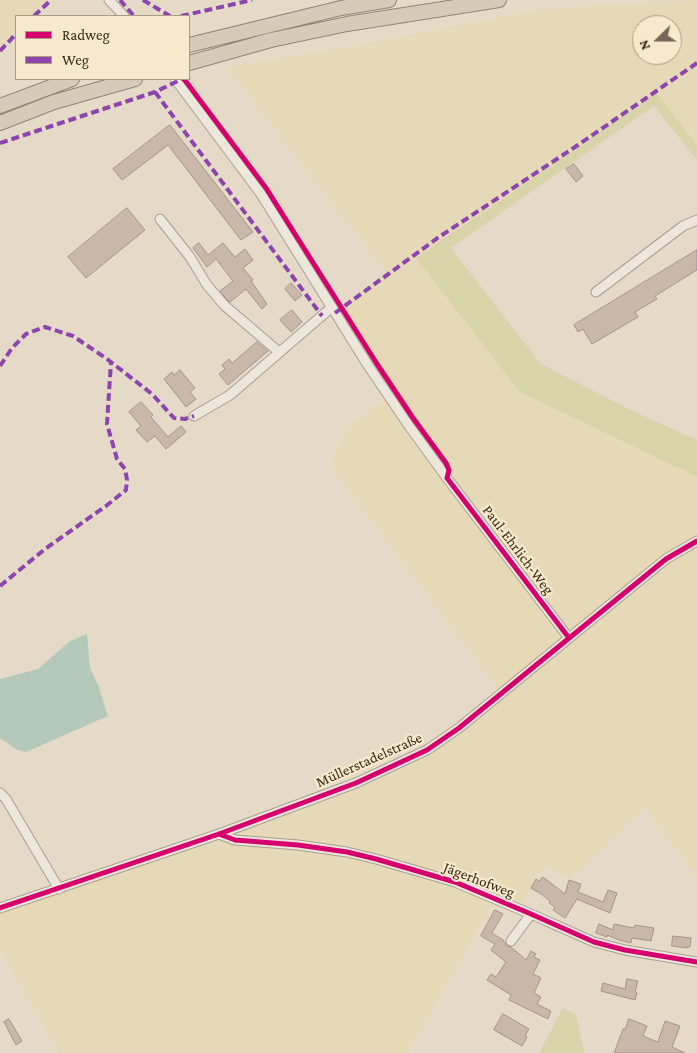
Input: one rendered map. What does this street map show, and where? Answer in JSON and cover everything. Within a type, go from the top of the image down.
[{"type":"highway","points":[[190,45],[341,8],[389,0]]},
{"type":"highway","points":[[190,63],[271,40],[347,24],[499,0]]},
{"type":"highway","points":[[0,106],[69,80]]},
{"type":"highway","points":[[0,123],[54,102],[131,80]]},
{"type":"street","points":[[109,0],[123,15]]},
{"type":"street","name":"Paul-Ehrlich-Weg","points":[[176,80],[261,194],[369,367],[409,426],[569,638]]},
{"type":"street","points":[[160,219],[190,257],[207,285],[224,305],[279,352]]},
{"type":"street","points":[[596,292],[683,226],[697,220]]},
{"type":"street","points":[[194,416],[230,395],[332,307]]},
{"type":"street","name":"Müllerstadelstraße","points":[[0,908],[219,834],[356,784],[427,750],[459,728],[666,559],[696,539]]},
{"type":"street","points":[[0,793],[6,799],[59,889]]},
{"type":"street","name":"Jägerhofweg","points":[[219,834],[235,840],[298,845],[369,857],[455,882],[594,942],[625,950],[697,962]]},
{"type":"street","points":[[511,941],[531,914]]},
{"type":"path","points":[[190,78],[198,91],[196,93]]},
{"type":"shaded area","points":[[0,0],[46,0],[31,15],[15,15],[15,32],[0,47]]},
{"type":"shaded area","points":[[697,0],[697,145],[657,93],[416,258],[520,392],[697,477],[697,877],[644,808],[570,879],[543,866],[521,907],[497,897],[408,1053],[58,1053],[0,950],[0,912],[246,829],[391,776],[439,746],[501,693],[329,465],[348,425],[396,393],[342,306],[387,274],[226,67],[354,46],[530,11],[613,4]]},
{"type":"shaded area","points":[[657,93],[697,145],[697,160],[654,106],[451,248],[541,364],[633,411],[697,440],[697,477],[520,392],[416,258]]},
{"type":"shaded area","points":[[87,634],[90,668],[99,687],[108,716],[26,752],[15,749],[0,738],[0,679],[38,669],[70,641]]},
{"type":"shaded area","points":[[563,1008],[576,1015],[584,1053],[539,1053]]},
{"type":"building","points":[[170,125],[253,232],[241,240],[168,145],[122,180],[113,169]]},
{"type":"building","points":[[574,164],[583,176],[576,182],[566,169]]},
{"type":"building","points":[[127,208],[145,230],[86,278],[68,257]]},
{"type":"building","points":[[199,243],[208,255],[223,243],[235,257],[245,249],[253,260],[243,268],[253,280],[251,281],[267,304],[262,309],[246,289],[230,302],[228,301],[220,291],[233,281],[216,259],[207,267],[193,248]]},
{"type":"building","points":[[697,250],[697,270],[655,296],[657,299],[635,312],[638,317],[592,344],[583,329],[578,332],[574,325]]},
{"type":"building","points":[[291,283],[302,295],[295,301],[285,289]]},
{"type":"building","points":[[292,310],[302,322],[291,332],[280,320]]},
{"type":"building","points":[[257,342],[268,351],[228,385],[219,374],[225,369],[222,365],[229,359],[232,363]]},
{"type":"building","points":[[180,370],[195,388],[190,392],[196,399],[186,407],[164,379],[172,372],[174,375]]},
{"type":"building","points":[[141,402],[153,415],[151,417],[168,437],[181,426],[186,432],[166,449],[155,436],[147,442],[136,430],[141,426],[129,412]]},
{"type":"building","points":[[543,877],[565,894],[569,880],[581,884],[578,892],[603,902],[608,890],[617,893],[610,913],[577,899],[565,918],[553,910],[555,907],[549,903],[550,901],[531,888],[536,879],[539,881]]},
{"type":"building","points":[[495,910],[503,914],[492,933],[526,960],[531,951],[536,954],[534,957],[540,960],[533,974],[541,978],[534,993],[541,997],[537,1004],[551,1011],[548,1019],[509,1000],[511,995],[487,980],[491,974],[496,977],[506,962],[491,950],[495,944],[481,936]]},
{"type":"building","points":[[599,924],[613,930],[614,924],[634,928],[635,925],[654,928],[651,941],[632,938],[631,943],[596,933]]},
{"type":"building","points":[[673,936],[691,938],[690,947],[672,946]]},
{"type":"building","points":[[627,979],[638,981],[635,1000],[601,991],[603,983],[625,989]]},
{"type":"building","points":[[503,1014],[529,1029],[522,1046],[494,1030]]},
{"type":"building","points":[[9,1019],[22,1041],[16,1045],[4,1022]]},
{"type":"building","points":[[629,1019],[647,1026],[643,1036],[658,1042],[665,1021],[680,1026],[672,1047],[685,1053],[614,1053]]},
{"type":"marked path","points":[[35,15],[51,0]]},
{"type":"marked path","points":[[120,0],[133,15]]},
{"type":"marked path","points":[[143,0],[168,15]]},
{"type":"marked path","points":[[185,15],[252,0]]},
{"type":"marked path","points":[[0,51],[15,35]]},
{"type":"marked path","points":[[335,313],[439,237],[697,63]]},
{"type":"marked path","points":[[0,143],[155,92],[180,80]]},
{"type":"marked path","points":[[155,92],[322,316]]},
{"type":"marked path","points":[[0,366],[12,348],[26,334],[45,327],[73,336],[107,359],[152,394],[174,418],[185,419],[194,416]]},
{"type":"marked path","points":[[0,586],[45,549],[126,490],[125,469],[117,459],[107,424],[111,362]]},
{"type":"cycle path","points":[[185,80],[266,188],[377,364],[446,463],[449,470],[447,478],[569,638]]},
{"type":"cycle path","points":[[0,908],[219,834],[356,783],[427,750],[459,728],[666,559],[697,541]]},
{"type":"cycle path","points":[[219,834],[235,840],[298,845],[347,852],[376,859],[455,882],[594,942],[625,950],[697,962]]}]
